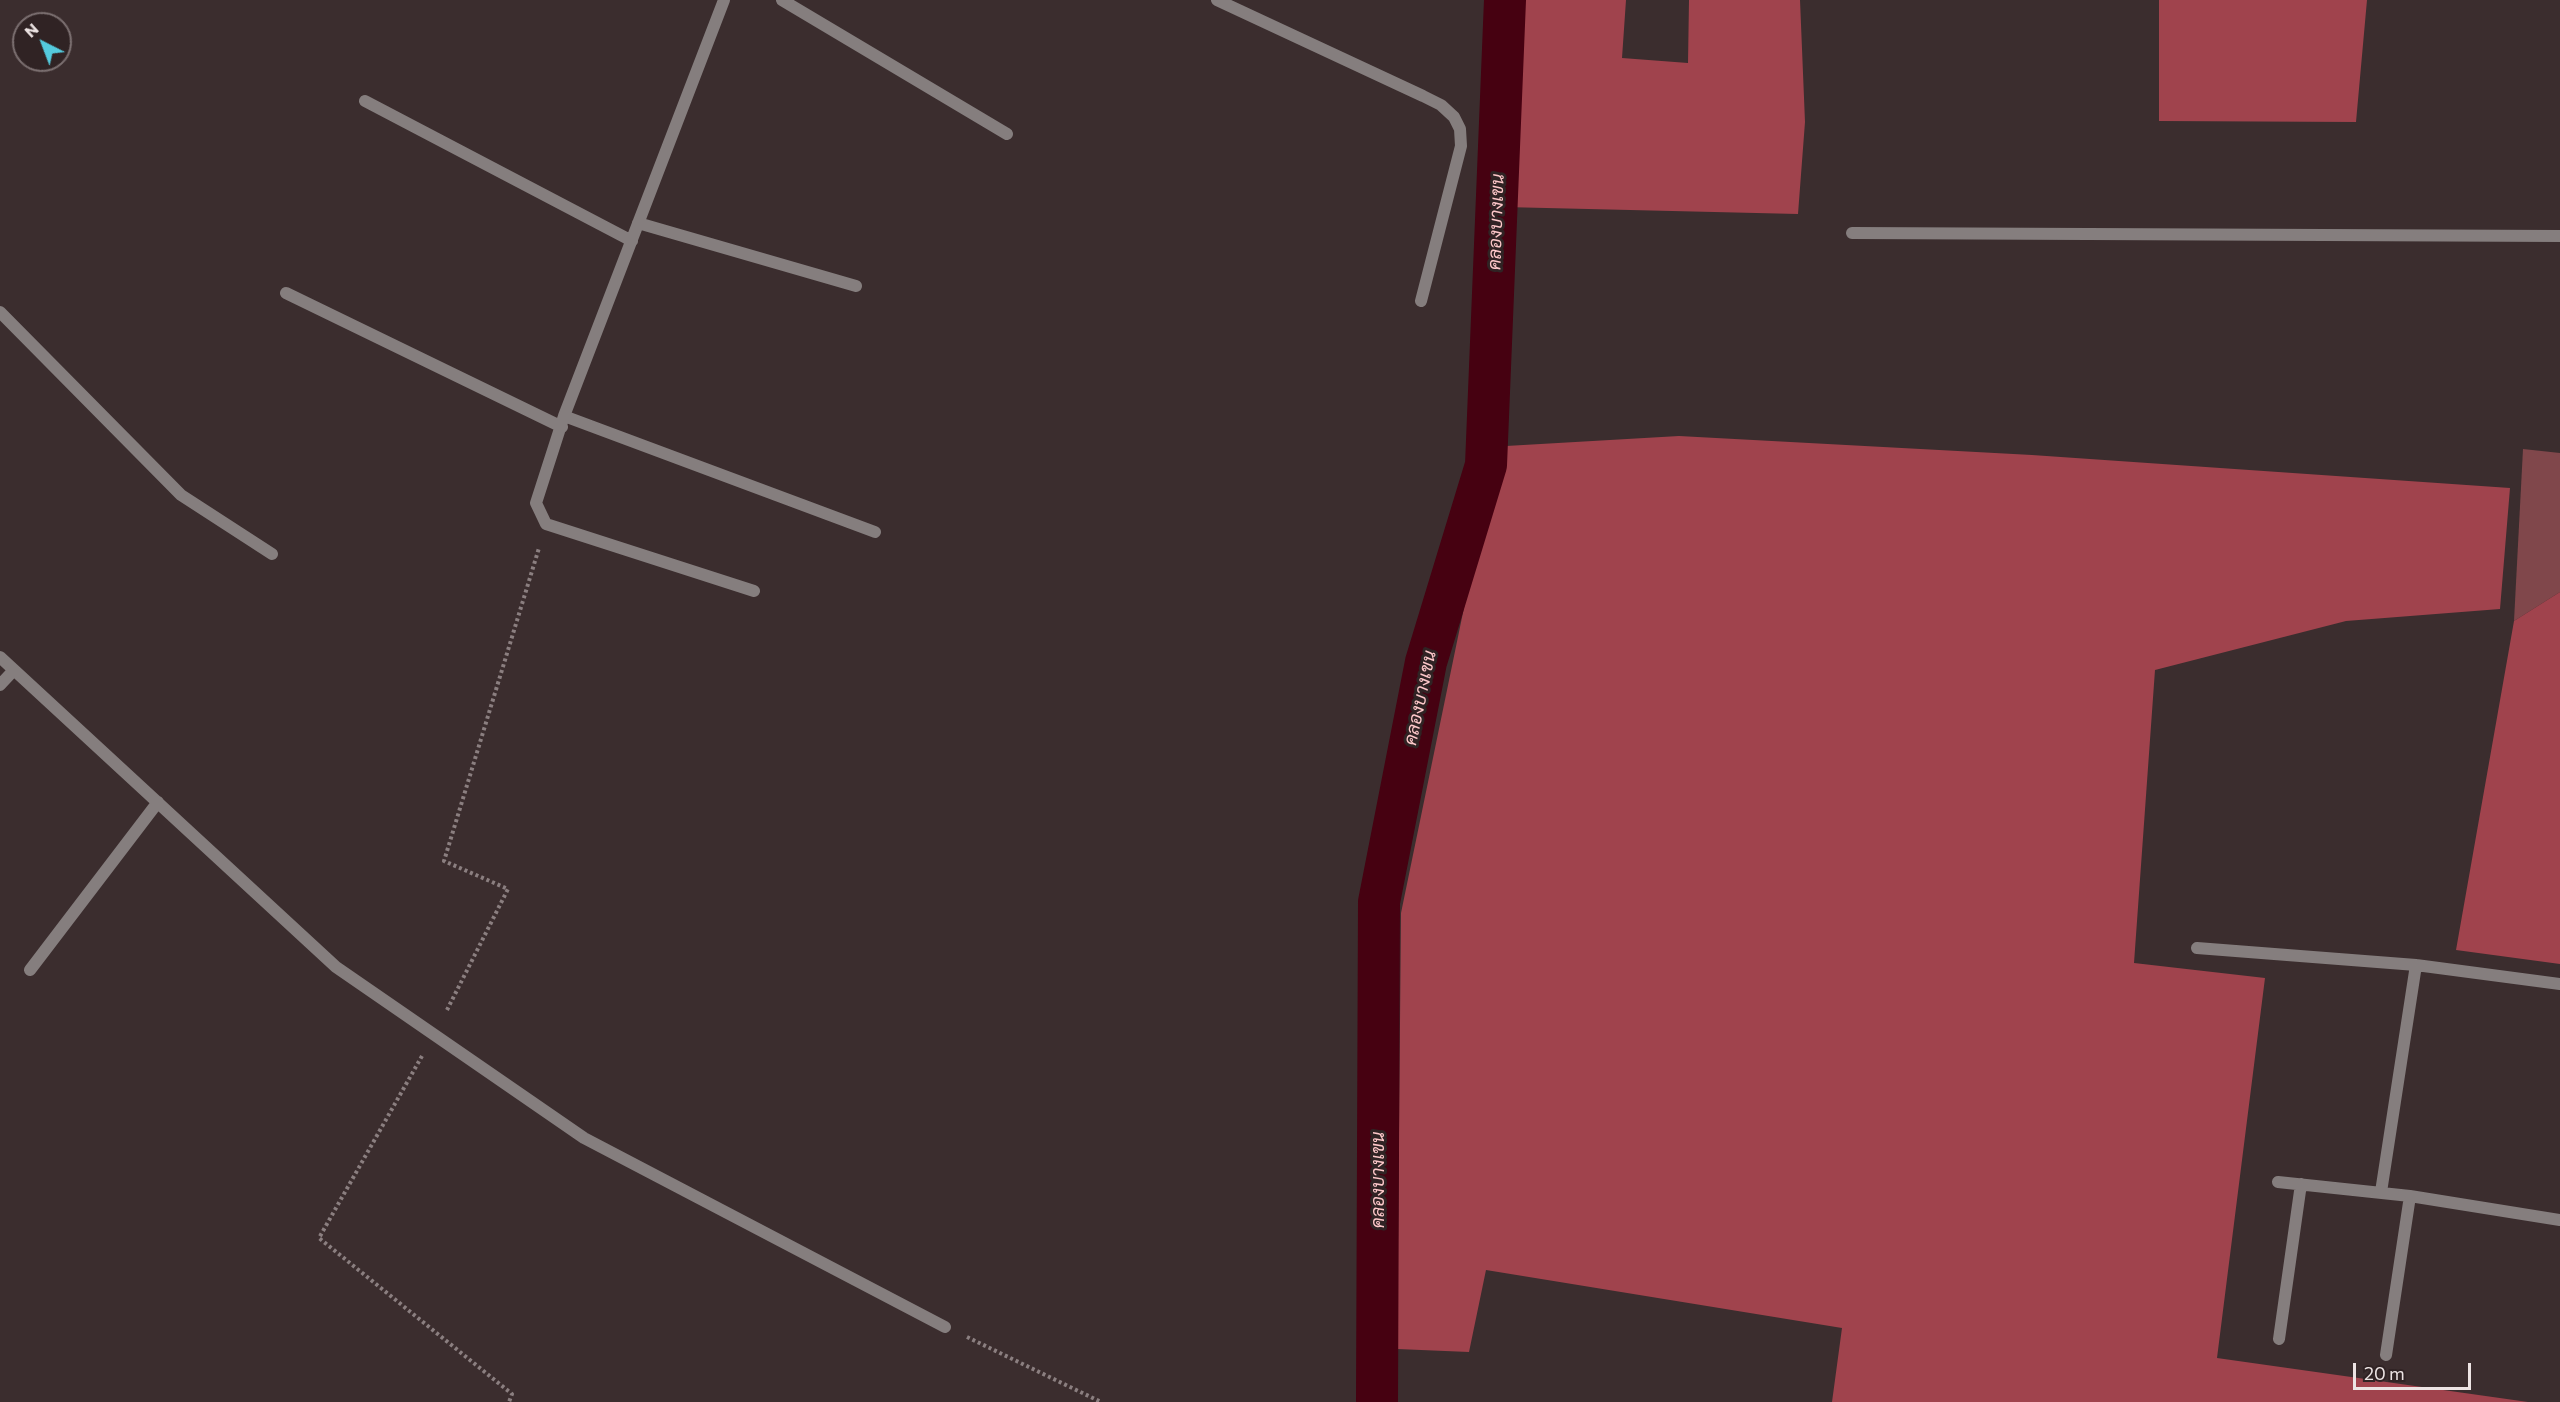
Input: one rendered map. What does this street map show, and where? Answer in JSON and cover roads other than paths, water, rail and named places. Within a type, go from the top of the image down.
[{"type":"street","points":[[724,0],[563,421],[536,503],[546,524],[754,591]]},
{"type":"street","points":[[782,0],[1007,134]]},
{"type":"street","points":[[1217,0],[1423,96],[1440,105],[1454,117],[1460,129],[1461,146],[1420,301]]},
{"type":"street","points":[[365,101],[632,240]]},
{"type":"street","points":[[638,223],[855,286]]},
{"type":"street","points":[[1852,233],[2560,236]]},
{"type":"street","points":[[286,293],[563,421],[875,532]]},
{"type":"street","points":[[0,312],[181,495],[272,554]]},
{"type":"street","points":[[0,657],[336,967],[584,1138],[945,1327]]},
{"type":"street","points":[[0,685],[14,670]]},
{"type":"street","points":[[30,970],[158,802]]},
{"type":"street","points":[[2197,948],[2416,965],[2560,984]]},
{"type":"street","points":[[2381,1192],[2416,965]]},
{"type":"street","points":[[2278,1182],[2381,1192],[2560,1220]]},
{"type":"street","points":[[2279,1339],[2301,1184]]},
{"type":"street","points":[[2386,1355],[2410,1196]]},
{"type":"waterway","name":"คลองบางเขน","points":[[1377,1402],[1379,902],[1426,662],[1486,465],[1505,0]]}]
